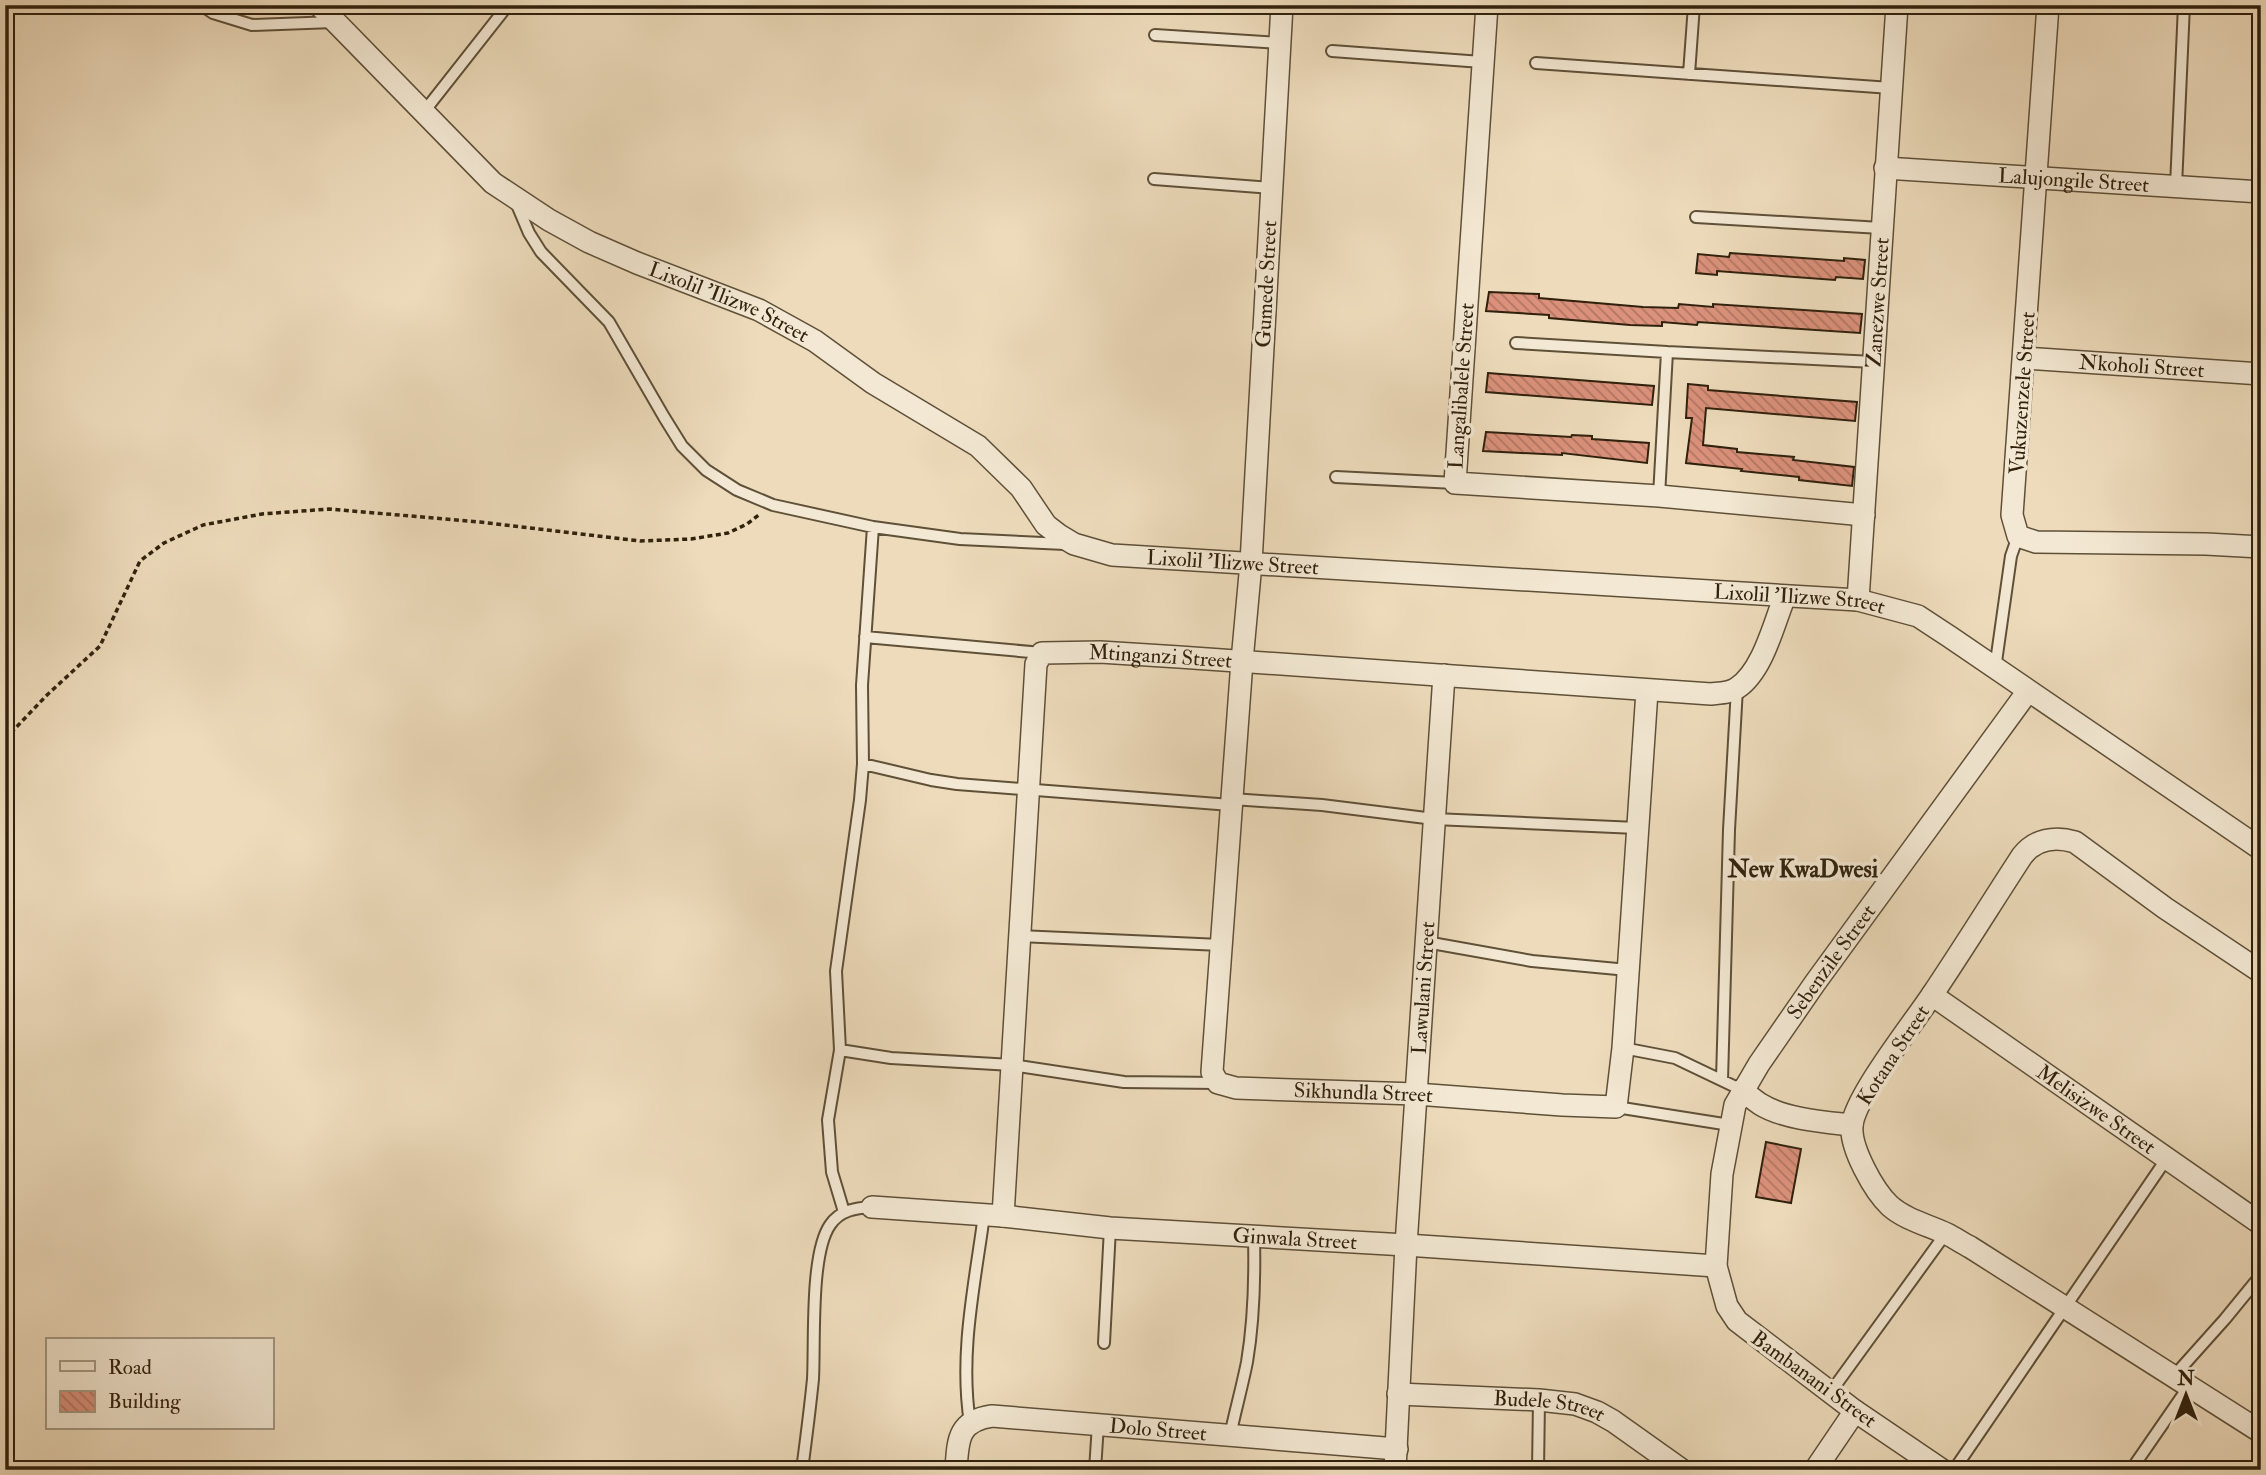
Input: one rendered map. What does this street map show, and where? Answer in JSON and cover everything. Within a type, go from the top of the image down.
[{"type":"street","name":"Lixolil 'Ilizwe Street","points":[[318,5],[480,172],[514,198],[589,242],[759,310],[815,341],[873,383],[985,453],[1021,488],[1046,525],[1074,544],[1112,555],[1858,600],[1918,616],[2261,849]]},
{"type":"street","name":"Gumede Street","points":[[1251,563],[1282,5]]},
{"type":"street","name":"Langalibalele Street","points":[[1486,5],[1455,483],[1659,496],[1864,515]]},
{"type":"street","name":"Zanezwe Street","points":[[1858,600],[1897,5]]},
{"type":"street","name":"Vukuzenzele Street","points":[[2018,536],[2012,515],[2048,5]]},
{"type":"street","name":"Lalujongile Street","points":[[1885,168],[2261,192]]},
{"type":"street","name":"Nkoholi Street","points":[[2025,358],[2261,374]]},
{"type":"street","points":[[2018,536],[2036,542],[2261,547]]},
{"type":"street","points":[[1218,1083],[1212,1072],[1251,563]]},
{"type":"street","points":[[1737,688],[1748,678],[1761,657],[1785,596]]},
{"type":"street","name":"Mtinganzi Street","points":[[1042,653],[1100,652],[1647,691],[1711,694],[1726,693],[1737,688]]},
{"type":"street","points":[[993,1215],[1012,1065],[1036,664],[1042,653]]},
{"type":"street","name":"Lawulani Street","points":[[1396,1459],[1406,1245],[1444,675]]},
{"type":"street","points":[[1616,1107],[1623,1048],[1647,691]]},
{"type":"street","name":"Sebenzile Street","points":[[1716,1266],[1722,1174],[1730,1125],[1742,1090],[1815,983],[2028,691]]},
{"type":"street","name":"Kotana Street","points":[[2261,972],[2165,908],[2075,842],[2050,838],[2027,849],[2022,856],[1871,1083],[1855,1113],[1852,1125],[1853,1138],[1865,1169],[1889,1205],[1930,1228],[1946,1233],[2261,1432]]},
{"type":"street","name":"Melisizwe Street","points":[[1932,995],[2261,1224]]},
{"type":"street","name":"Sikhundla Street","points":[[1218,1083],[1236,1088],[1416,1094],[1616,1107]]},
{"type":"street","points":[[1742,1090],[1772,1110],[1819,1122],[1852,1125]]},
{"type":"street","name":"Ginwala Street","points":[[872,1207],[993,1215],[1110,1227],[1716,1266]]},
{"type":"street","name":"Bambanani Street","points":[[1716,1266],[1725,1299],[1737,1321],[1830,1393],[1942,1470]]},
{"type":"street","name":"Budele Street","points":[[1398,1394],[1575,1404],[1597,1412],[1682,1470]]},
{"type":"street","points":[[1815,1470],[1855,1411]]},
{"type":"street","name":"Dolo Street","points":[[970,1423],[984,1417],[1010,1416],[1230,1436],[1396,1459]]},
{"type":"street","points":[[956,1470],[958,1444],[964,1428],[970,1423]]},
{"type":"lane","points":[[201,5],[213,13],[252,25],[335,22]]},
{"type":"lane","points":[[423,113],[508,5]]},
{"type":"lane","points":[[1689,74],[1694,5]]},
{"type":"lane","points":[[2176,186],[2184,5]]},
{"type":"lane","points":[[1155,35],[1280,43]]},
{"type":"lane","points":[[1332,51],[1482,62]]},
{"type":"lane","points":[[1536,63],[1891,88]]},
{"type":"lane","points":[[1154,179],[1272,188]]},
{"type":"lane","points":[[514,198],[528,233],[541,252],[609,322],[682,446],[706,471],[737,491],[774,505],[873,527],[960,539],[1074,544]]},
{"type":"lane","points":[[1696,217],[1881,228]]},
{"type":"lane","points":[[1516,343],[1874,362]]},
{"type":"lane","points":[[1659,496],[1667,352]]},
{"type":"lane","points":[[1336,477],[1455,483]]},
{"type":"lane","points":[[844,1212],[832,1172],[828,1138],[830,1101],[839,1051],[836,971],[858,823],[863,764],[862,685],[873,527]]},
{"type":"lane","points":[[1995,669],[2011,556],[2018,536]]},
{"type":"lane","points":[[865,637],[1042,653]]},
{"type":"lane","points":[[1722,1080],[1729,830],[1737,688]]},
{"type":"lane","points":[[863,764],[931,780],[1028,791],[1322,805],[1434,819],[1637,828]]},
{"type":"lane","points":[[1019,936],[1222,945]]},
{"type":"lane","points":[[1426,942],[1532,961],[1628,970]]},
{"type":"lane","points":[[1623,1048],[1675,1058],[1742,1090]]},
{"type":"lane","points":[[839,1051],[891,1058],[1012,1065],[1124,1082],[1218,1083]]},
{"type":"lane","points":[[1616,1107],[1730,1125]]},
{"type":"lane","points":[[1954,1470],[2167,1158]]},
{"type":"lane","points":[[802,1470],[813,1378],[815,1294],[824,1237],[829,1226],[844,1212],[872,1207]]},
{"type":"lane","points":[[970,1423],[966,1398],[966,1356],[993,1215]]},
{"type":"lane","points":[[1104,1343],[1110,1227]]},
{"type":"lane","points":[[1830,1393],[1946,1233]]},
{"type":"lane","points":[[1230,1436],[1251,1336],[1255,1276],[1254,1237]]},
{"type":"lane","points":[[2131,1470],[2182,1381],[2225,1319],[2261,1275]]},
{"type":"lane","points":[[1538,1470],[1539,1400]]},
{"type":"lane","points":[[1095,1470],[1098,1424]]},
{"type":"path","points":[[5,739],[100,646],[140,561],[164,543],[203,525],[262,514],[329,509],[480,522],[640,541],[691,539],[727,533],[747,524],[774,505]]},
{"type":"building","points":[[1730,253],[1865,260],[1863,279],[1836,277],[1835,280],[1717,271],[1717,275],[1696,273],[1698,254],[1729,257]]},
{"type":"building","points":[[1489,292],[1539,294],[1539,298],[1643,307],[1678,308],[1679,304],[1713,307],[1713,304],[1862,314],[1860,333],[1698,322],[1697,325],[1662,322],[1662,326],[1630,325],[1549,318],[1549,315],[1486,311]]},
{"type":"building","points":[[1488,373],[1654,386],[1652,405],[1486,392]]},
{"type":"building","points":[[1688,384],[1708,386],[1708,390],[1857,402],[1855,421],[1706,408],[1703,445],[1854,467],[1852,486],[1686,463],[1692,418],[1686,418]]},
{"type":"building","points":[[1486,432],[1592,436],[1592,439],[1649,443],[1647,463],[1562,453],[1483,451]]},
{"type":"building","points":[[1766,1142],[1801,1149],[1791,1203],[1756,1197]]},
{"type":"district","name":"New KwaDwesi","points":[[1803,869]]}]
